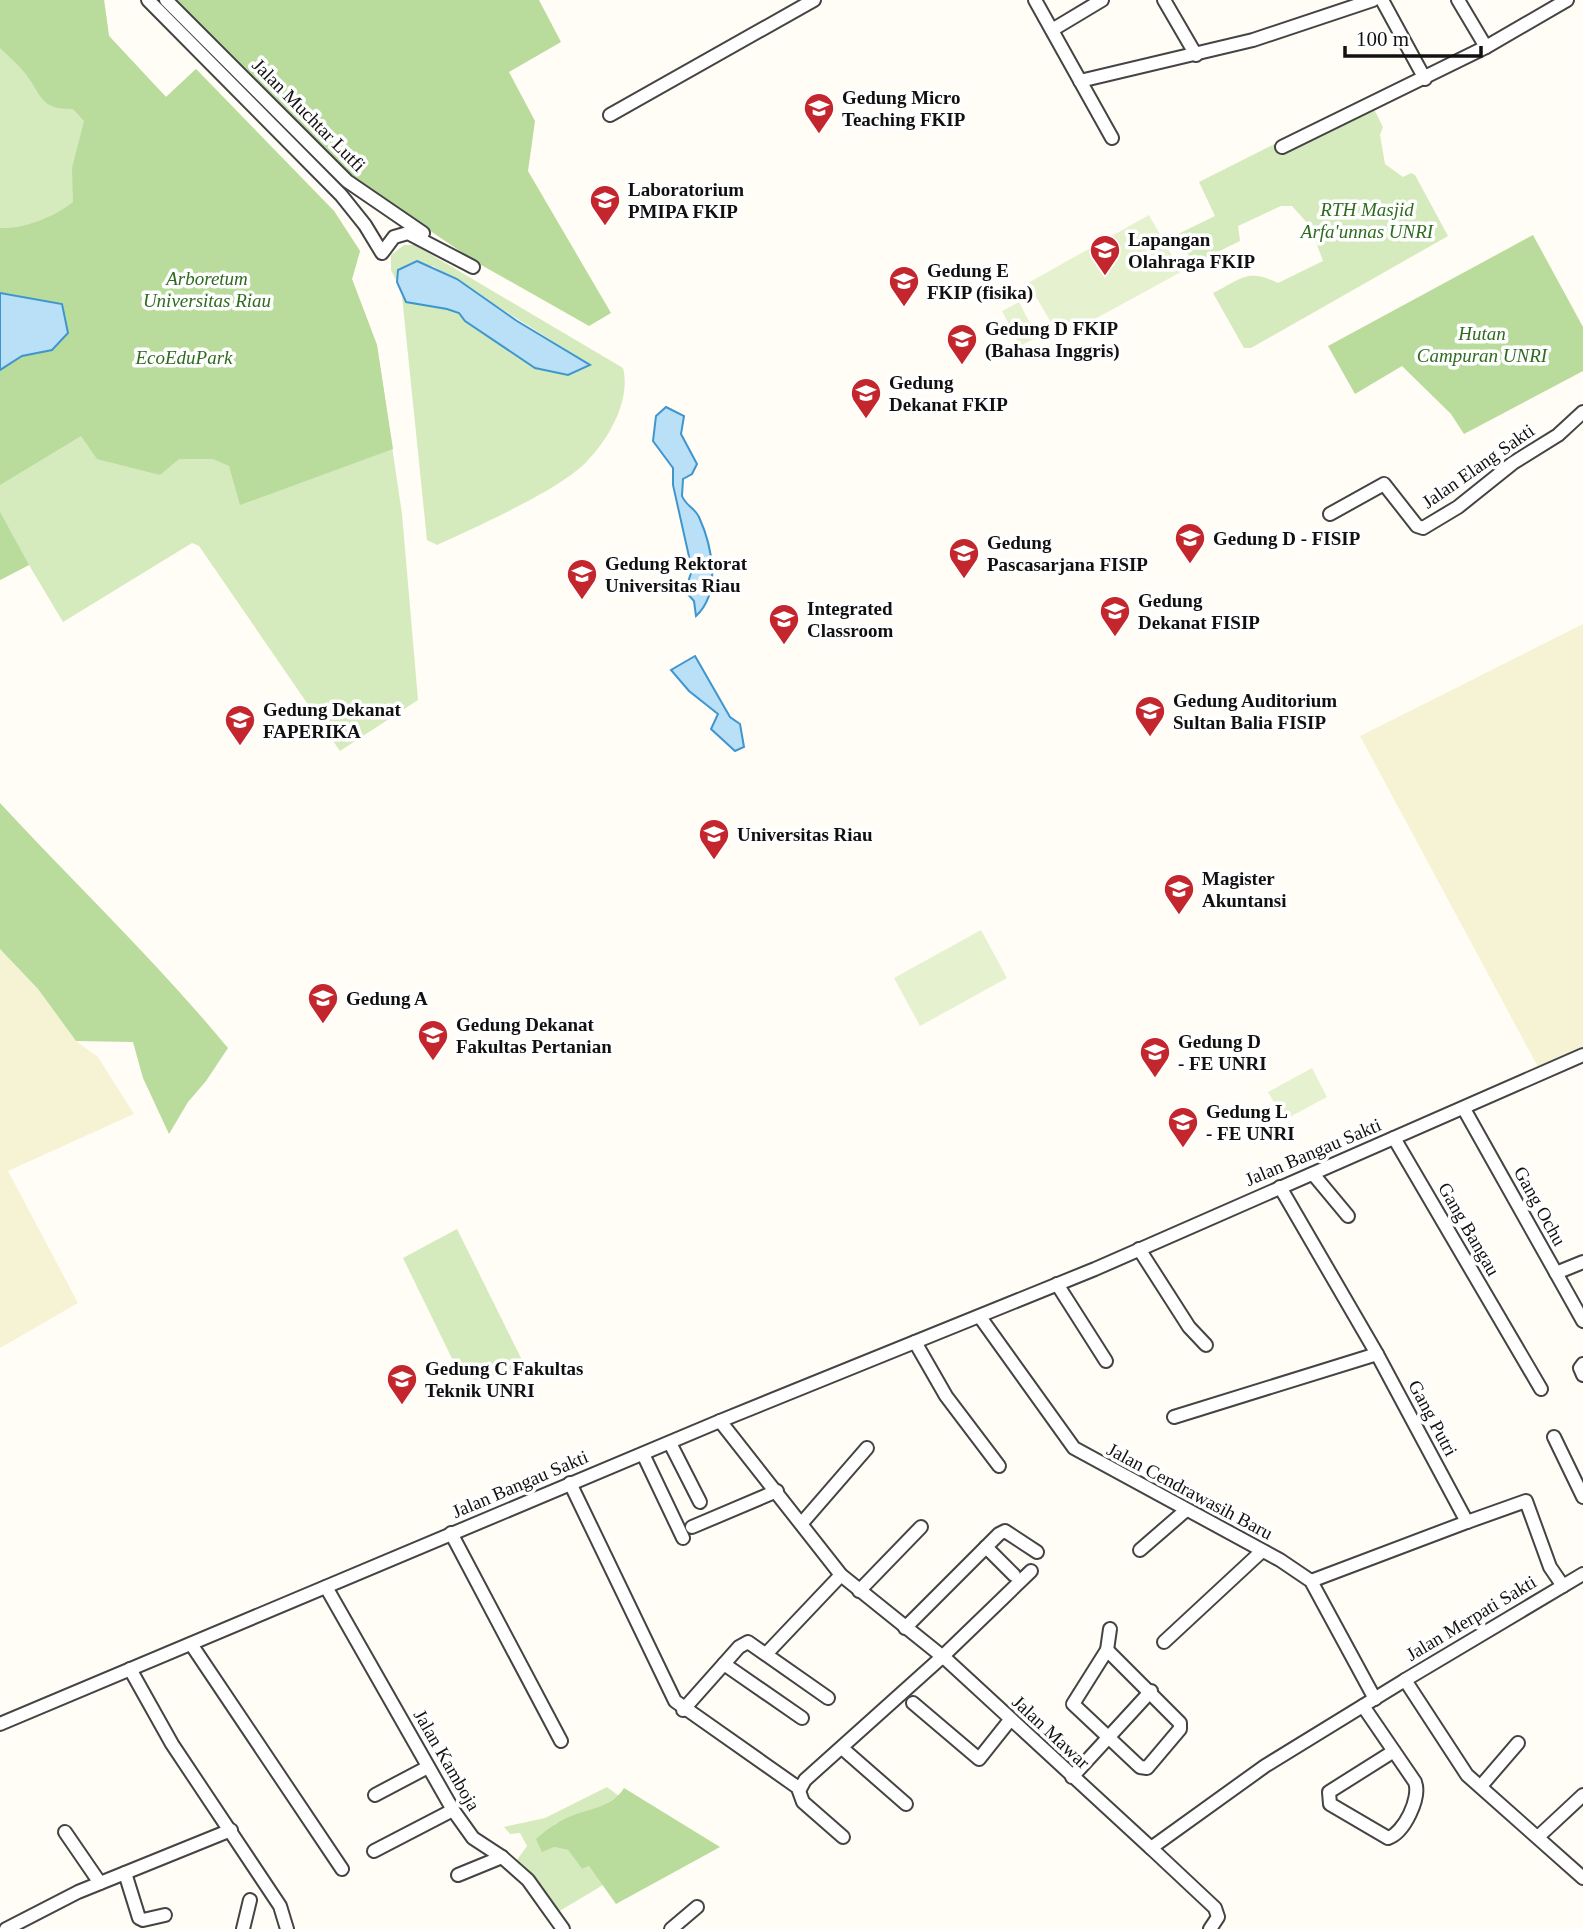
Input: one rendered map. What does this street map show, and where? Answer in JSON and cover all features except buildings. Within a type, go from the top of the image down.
[{"type":"street","name":"Jalan Muchtar Lutfi","points":[[148,0],[341,195],[365,225],[382,253],[394,237],[408,233],[472,267],[347,181],[166,0]]},
{"type":"street","points":[[610,116],[814,0]]},
{"type":"street","points":[[1035,0],[1112,138]]},
{"type":"street","points":[[1052,30],[1102,0]]},
{"type":"street","points":[[1164,0],[1196,55]]},
{"type":"street","points":[[1080,81],[1253,40],[1373,0]]},
{"type":"street","points":[[1382,0],[1425,79]]},
{"type":"street","points":[[1458,0],[1486,47]]},
{"type":"street","points":[[1282,147],[1425,79],[1567,0]]},
{"type":"street","name":"Jalan Elang Sakti","points":[[1330,514],[1384,484],[1417,526],[1423,528],[1458,508],[1513,463],[1558,435],[1583,412]]},
{"type":"street","name":"Jalan Bangau Sakti","points":[[0,1724],[719,1421],[980,1317],[1464,1109],[1583,1055]]},
{"type":"street","name":"Gang Ochu","points":[[1464,1109],[1583,1321]]},
{"type":"street","name":"Gang Bangau","points":[[1394,1139],[1541,1389]]},
{"type":"street","points":[[1313,1174],[1348,1216]]},
{"type":"street","name":"Gang Putri","points":[[1280,1187],[1377,1354],[1467,1522]]},
{"type":"street","points":[[1139,1249],[1189,1327],[1206,1345]]},
{"type":"street","points":[[1556,1273],[1583,1262]]},
{"type":"street","points":[[1057,1284],[1106,1361]]},
{"type":"street","name":"Jalan Cendrawasih Baru","points":[[980,1317],[1073,1448],[1299,1571],[1311,1581],[1394,1751],[1416,1782],[1418,1792],[1413,1808],[1393,1836],[1388,1838],[1330,1804],[1329,1792],[1394,1751]]},
{"type":"street","points":[[915,1342],[946,1396],[999,1466]]},
{"type":"street","points":[[1174,1417],[1377,1354]]},
{"type":"street","points":[[1583,1364],[1580,1368],[1583,1376]]},
{"type":"street","name":"Jalan Mawar","points":[[719,1421],[841,1575],[942,1657],[1215,1908],[1218,1917],[1210,1929]]},
{"type":"street","points":[[1554,1437],[1583,1497]]},
{"type":"street","points":[[670,1443],[700,1502]]},
{"type":"street","points":[[802,1523],[867,1448]]},
{"type":"street","points":[[643,1454],[684,1538]]},
{"type":"street","points":[[570,1483],[656,1667],[683,1710],[800,1789]]},
{"type":"street","points":[[692,1527],[777,1492]]},
{"type":"street","points":[[1311,1581],[1526,1501],[1550,1567],[1563,1586]]},
{"type":"street","points":[[1140,1550],[1185,1511]]},
{"type":"street","points":[[859,1591],[921,1527]]},
{"type":"street","points":[[905,1628],[1005,1531],[1037,1552]]},
{"type":"street","points":[[451,1534],[561,1741]]},
{"type":"street","points":[[986,1548],[1014,1575]]},
{"type":"street","points":[[1164,1642],[1261,1552]]},
{"type":"street","points":[[843,1838],[803,1802],[800,1789],[805,1780],[942,1657],[1031,1572]]},
{"type":"street","name":"Jalan Merpati Sakti","points":[[1583,1574],[1405,1680],[1454,1757],[1481,1786],[1583,1878]]},
{"type":"street","points":[[767,1653],[841,1575]]},
{"type":"street","name":"Jalan Kamboja","points":[[326,1587],[453,1810],[472,1838],[502,1857],[528,1880],[563,1929]]},
{"type":"street","points":[[1107,1650],[1151,1691],[1180,1726],[1151,1766],[1140,1767],[1108,1740],[1073,1704],[1107,1650],[1110,1629]]},
{"type":"street","points":[[683,1710],[745,1643],[767,1653],[828,1698]]},
{"type":"street","points":[[191,1644],[342,1870]]},
{"type":"street","points":[[724,1664],[802,1718]]},
{"type":"street","points":[[130,1670],[172,1744],[280,1906],[287,1929]]},
{"type":"street","points":[[1151,1848],[1265,1766],[1405,1680]]},
{"type":"street","points":[[1072,1777],[1151,1691]]},
{"type":"street","points":[[913,1703],[979,1759],[1010,1720]]},
{"type":"street","points":[[1481,1786],[1518,1743]]},
{"type":"street","points":[[842,1748],[906,1804]]},
{"type":"street","points":[[375,1795],[428,1767]]},
{"type":"street","points":[[1539,1836],[1583,1795]]},
{"type":"street","points":[[374,1851],[453,1810]]},
{"type":"street","points":[[6,1929],[100,1883],[231,1830]]},
{"type":"street","points":[[65,1832],[100,1883]]},
{"type":"street","points":[[458,1875],[502,1857]]},
{"type":"street","points":[[125,1873],[139,1918],[165,1915]]},
{"type":"street","points":[[243,1929],[250,1900]]},
{"type":"street","points":[[671,1929],[697,1907]]},
{"type":"shaded area","points":[[1583,624],[1583,1046],[1538,1067],[1360,736]]},
{"type":"shaded area","points":[[0,949],[38,989],[76,1041],[98,1057],[134,1114],[8,1171],[78,1303],[0,1348]]},
{"type":"green space","name":"Arboretum Universitas Riau","points":[[0,0],[104,0],[109,36],[166,97],[196,69],[334,211],[360,251],[352,279],[377,345],[402,514],[418,700],[340,751],[199,546],[192,543],[63,622],[29,565],[0,580]]},
{"type":"green space","name":"Arboretum Universitas Riau","points":[[0,0],[104,0],[109,36],[166,97],[196,69],[334,211],[360,251],[352,279],[377,345],[393,449],[240,505],[229,466],[213,459],[179,459],[160,475],[97,459],[81,436],[0,485],[0,370],[22,356],[52,350],[62,304],[0,293],[0,228],[39,221],[73,202],[72,168],[84,121],[73,109],[47,104],[21,69],[0,48]]},
{"type":"green space","points":[[173,0],[539,0],[561,42],[509,72],[535,121],[528,171],[611,313],[589,326],[476,262],[351,177]]},
{"type":"green space","name":"RTH Masjid Arfa'unnas UNRI","points":[[1368,97],[1383,127],[1380,135],[1385,164],[1403,177],[1411,173],[1415,175],[1448,236],[1251,348],[1244,348],[1213,293],[1251,276],[1278,283],[1323,261],[1310,226],[1292,206],[1281,206],[1238,226],[1240,241],[1193,264],[1178,234],[1215,216],[1199,182]]},
{"type":"green space","name":"Lapangan Olahraga FKIP","points":[[1149,215],[1181,272],[1060,338],[1028,283]]},
{"type":"green space","name":"Hutan Campuran UNRI","points":[[1533,235],[1583,327],[1583,371],[1464,434],[1451,414],[1402,366],[1355,394],[1328,346]]},
{"type":"green space","points":[[404,245],[415,245],[623,368],[625,380],[621,405],[611,429],[596,451],[576,471],[517,507],[437,545],[427,540],[402,296],[406,302],[459,313],[465,321],[535,368],[568,375],[589,364],[433,266],[398,270],[397,282],[391,270],[391,255]]},
{"type":"green space","points":[[1019,302],[1037,337],[1020,346],[1002,311]]},
{"type":"green space","points":[[0,512],[29,565],[0,580]]},
{"type":"green space","points":[[0,803],[145,954],[228,1048],[188,1102],[169,1134],[143,1078],[133,1042],[76,1041],[38,989],[0,949]]},
{"type":"green space","points":[[981,930],[1007,978],[920,1026],[894,978]]},
{"type":"green space","points":[[1312,1068],[1327,1097],[1284,1120],[1268,1092]]},
{"type":"green space","points":[[457,1229],[525,1366],[478,1380],[461,1377],[403,1258]]},
{"type":"green space","points":[[607,1787],[619,1796],[603,1806],[554,1824],[554,1847],[568,1850],[582,1869],[589,1866],[603,1885],[558,1912],[517,1860],[527,1846],[520,1833],[510,1834],[504,1827],[545,1818]]},
{"type":"green space","points":[[624,1788],[720,1847],[616,1904],[589,1866],[582,1869],[568,1850],[554,1847],[542,1852],[536,1839],[565,1819],[607,1804]]},
{"type":"water","points":[[417,261],[457,279],[517,321],[590,365],[568,375],[535,368],[465,321],[459,313],[406,302],[397,282],[398,270]]},
{"type":"water","points":[[0,293],[62,304],[68,333],[52,350],[22,356],[0,370]]},
{"type":"water","points":[[666,407],[684,416],[681,434],[697,464],[692,474],[683,479],[682,496],[699,517],[711,555],[712,582],[704,606],[696,616],[694,601],[685,591],[692,570],[673,485],[673,468],[653,441],[656,416]]},
{"type":"water","points":[[695,656],[730,717],[740,724],[744,747],[735,751],[711,729],[718,714],[689,691],[671,670]]},
{"type":"place","name":"Gedung Micro Teaching FKIP","points":[[819,135]]},
{"type":"place","name":"Laboratorium PMIPA FKIP","points":[[605,227]]},
{"type":"place","name":"Lapangan Olahraga FKIP","points":[[1105,277]]},
{"type":"place","name":"Gedung E FKIP (fisika)","points":[[904,308]]},
{"type":"place","name":"Gedung D FKIP (Bahasa Inggris)","points":[[962,366]]},
{"type":"place","name":"Gedung Dekanat FKIP","points":[[866,420]]},
{"type":"place","name":"Gedung D - FISIP","points":[[1190,565]]},
{"type":"place","name":"Gedung Pascasarjana FISIP","points":[[964,580]]},
{"type":"place","name":"Gedung Rektorat Universitas Riau","points":[[582,601]]},
{"type":"place","name":"Gedung Dekanat FISIP","points":[[1115,638]]},
{"type":"place","name":"Integrated Classroom","points":[[784,646]]},
{"type":"place","name":"Gedung Auditorium Sultan Balia FISIP","points":[[1150,738]]},
{"type":"place","name":"Gedung Dekanat FAPERIKA","points":[[240,747]]},
{"type":"place","name":"Universitas Riau","points":[[714,861]]},
{"type":"place","name":"Magister Akuntansi","points":[[1179,916]]},
{"type":"place","name":"Gedung A","points":[[323,1025]]},
{"type":"place","name":"Gedung Dekanat Fakultas Pertanian","points":[[433,1062]]},
{"type":"place","name":"Gedung D - FE UNRI","points":[[1155,1079]]},
{"type":"place","name":"Gedung L - FE UNRI","points":[[1183,1149]]},
{"type":"place","name":"Gedung C Fakultas Teknik UNRI","points":[[402,1406]]},
{"type":"park label","name":"EcoEduPark","points":[[184,357]]}]
